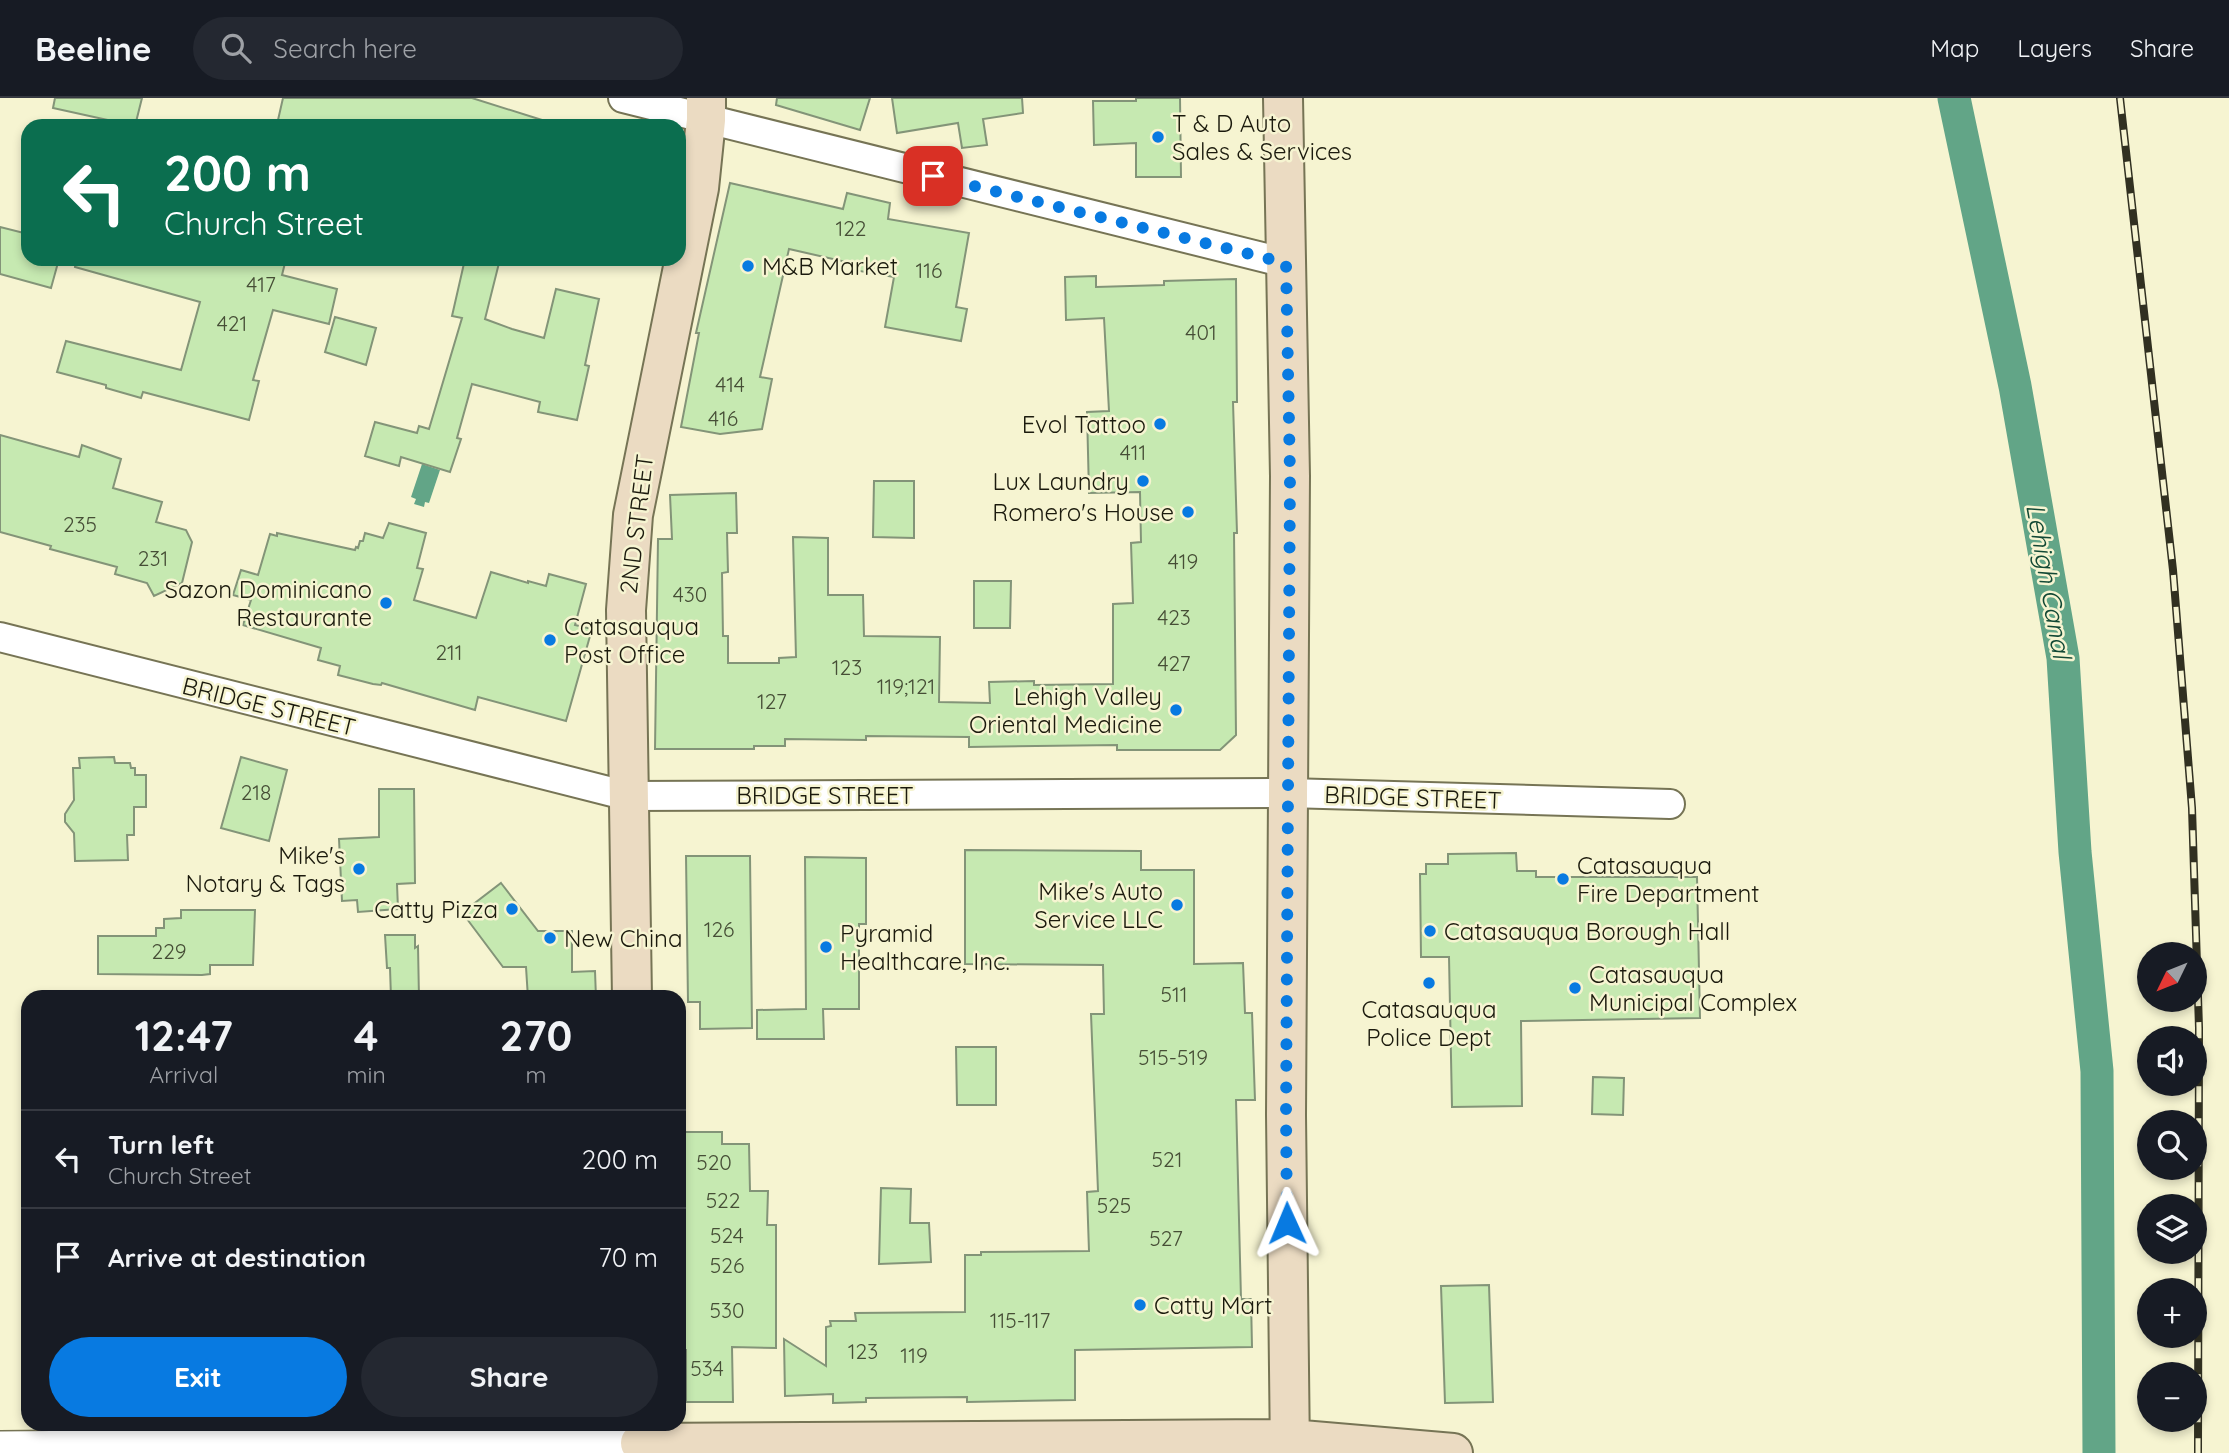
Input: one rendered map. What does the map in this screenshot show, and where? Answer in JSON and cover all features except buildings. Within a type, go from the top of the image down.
[{"type":"main road","points":[[1283,98],[1290,476],[1286,1115],[1290,1446]]},
{"type":"main road","name":"2ND STREET","points":[[686,252],[699,188],[706,109]]},
{"type":"main road","name":"2ND STREET","points":[[632,990],[626,610],[633,515],[645,444],[683,266]]},
{"type":"main road","points":[[640,1440],[1290,1446],[1453,1453]]},
{"type":"street","points":[[623,98],[706,109],[1286,263]]},
{"type":"street","name":"BRIDGE STREET","points":[[0,637],[628,796],[1288,793],[1670,804]]},
{"type":"street","points":[[0,1449],[640,1440]]},
{"type":"shaded area","points":[[422,464],[440,470],[429,503],[425,502],[424,507],[414,504],[416,499],[411,497]]},
{"type":"waterway","name":"Lehigh Canal","points":[[1954,98],[2015,386],[2063,658],[2075,852],[2097,1071],[2099,1453]]},
{"type":"railway","points":[[2120,98],[2173,570],[2192,808],[2199,1028],[2198,1453]]},
{"type":"place","name":"T & D Auto Sales & Services","points":[[1158,137]]},
{"type":"place","name":"M&B Market","points":[[748,266]]},
{"type":"place","name":"Evol Tattoo","points":[[1160,424]]},
{"type":"place","name":"Lux Laundry","points":[[1143,481]]},
{"type":"place","name":"Romero's House","points":[[1188,512]]},
{"type":"place","name":"Sazon Dominicano Restaurante","points":[[386,603]]},
{"type":"place","name":"Catasauqua Post Office","points":[[550,640]]},
{"type":"place","name":"Lehigh Valley Oriental Medicine","points":[[1176,710]]},
{"type":"place","name":"Mike's Notary & Tags","points":[[359,869]]},
{"type":"place","name":"Catasauqua Fire Department","points":[[1563,879]]},
{"type":"place","name":"Mike's Auto Service LLC","points":[[1177,905]]},
{"type":"place","name":"Catty Pizza","points":[[512,909]]},
{"type":"place","name":"Catasauqua Borough Hall","points":[[1430,931]]},
{"type":"place","name":"New China","points":[[550,938]]},
{"type":"place","name":"Pyramid Healthcare, Inc.","points":[[826,947]]},
{"type":"place","name":"Catasauqua Police Dept","points":[[1429,983]]},
{"type":"place","name":"Catasauqua Municipal Complex","points":[[1575,988]]},
{"type":"place","name":"Catty Mart","points":[[1140,1305]]},
{"type":"route","points":[[933,176],[1286,263],[1290,476],[1287,1223]]}]
